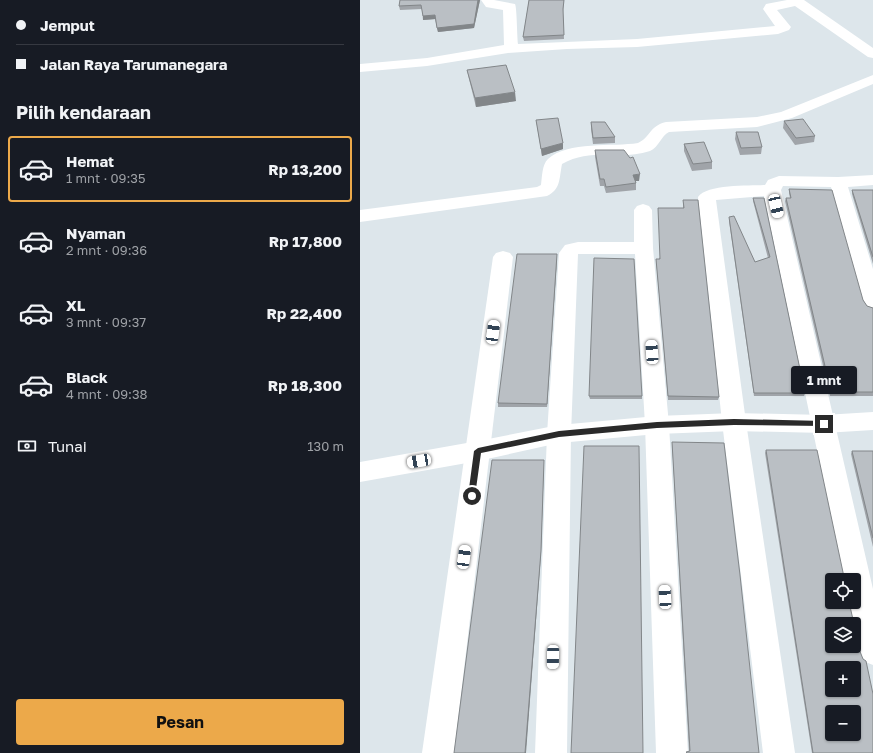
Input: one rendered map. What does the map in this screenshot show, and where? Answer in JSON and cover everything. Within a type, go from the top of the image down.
[{"type":"street","points":[[487,0],[491,4],[515,4],[509,30],[511,46],[508,49]]},
{"type":"street","points":[[360,68],[428,62],[508,49],[567,45],[637,43],[778,30],[784,27],[770,9],[771,7],[796,1],[873,54]]},
{"type":"street","points":[[360,216],[541,192],[550,188],[554,162],[563,156],[590,150],[635,149],[646,146],[653,140],[655,134],[659,130],[666,127],[757,122],[786,115],[873,79]]},
{"type":"street","points":[[873,180],[838,182],[779,181],[774,184],[772,190],[873,651]]},
{"type":"street","points":[[838,182],[873,303]]},
{"type":"street","points":[[772,190],[714,194],[707,197],[734,422],[779,753]]},
{"type":"street","points":[[643,210],[644,248],[657,425],[672,753]]},
{"type":"street","points":[[551,753],[559,434],[569,253],[572,249],[578,248],[644,248]]},
{"type":"street","points":[[438,753],[503,257]]},
{"type":"street","points":[[360,472],[478,451],[559,434],[657,425],[734,422],[824,424],[873,421]]},
{"type":"building","points":[[400,0],[478,0],[474,24],[437,28],[435,15],[423,16],[421,5],[399,6]]},
{"type":"building","points":[[529,0],[564,0],[564,35],[523,37]]},
{"type":"building","points":[[506,65],[515,92],[475,98],[467,70]]},
{"type":"building","points":[[558,118],[563,143],[541,149],[536,120]]},
{"type":"building","points":[[803,119],[815,136],[796,138],[784,121]]},
{"type":"building","points":[[591,122],[605,122],[615,137],[593,138]]},
{"type":"building","points":[[736,132],[758,132],[762,147],[741,148]]},
{"type":"building","points":[[704,142],[712,162],[693,164],[684,144]]},
{"type":"building","points":[[595,150],[624,150],[630,158],[633,157],[640,174],[633,175],[636,183],[606,187],[604,179],[600,179]]},
{"type":"building","points":[[789,189],[832,190],[863,300],[867,306],[873,308],[873,392],[831,392],[786,198],[791,198]]},
{"type":"building","points":[[852,190],[873,190],[873,257]]},
{"type":"building","points":[[753,198],[764,198],[805,393],[754,393],[729,217],[734,216],[755,262],[770,257]]},
{"type":"building","points":[[683,200],[698,200],[719,397],[668,396],[656,259],[660,259],[658,208],[684,208]]},
{"type":"building","points":[[517,254],[557,254],[547,404],[498,403]]},
{"type":"building","points":[[594,258],[634,259],[642,396],[589,396]]},
{"type":"building","points":[[672,442],[724,443],[759,753],[686,752],[690,751]]},
{"type":"building","points":[[584,446],[639,446],[643,753],[571,753]]},
{"type":"building","points":[[766,450],[817,450],[843,573],[825,573],[825,609],[851,609],[852,617],[825,617],[825,653],[861,653],[863,659],[866,661],[873,694],[873,753],[813,753]]},
{"type":"building","points":[[852,451],[873,451],[873,538]]},
{"type":"building","points":[[492,460],[544,460],[541,551],[525,753],[454,753]]},
{"type":"route","points":[[472,496],[478,451],[559,434],[657,425],[734,422],[824,424]]}]
